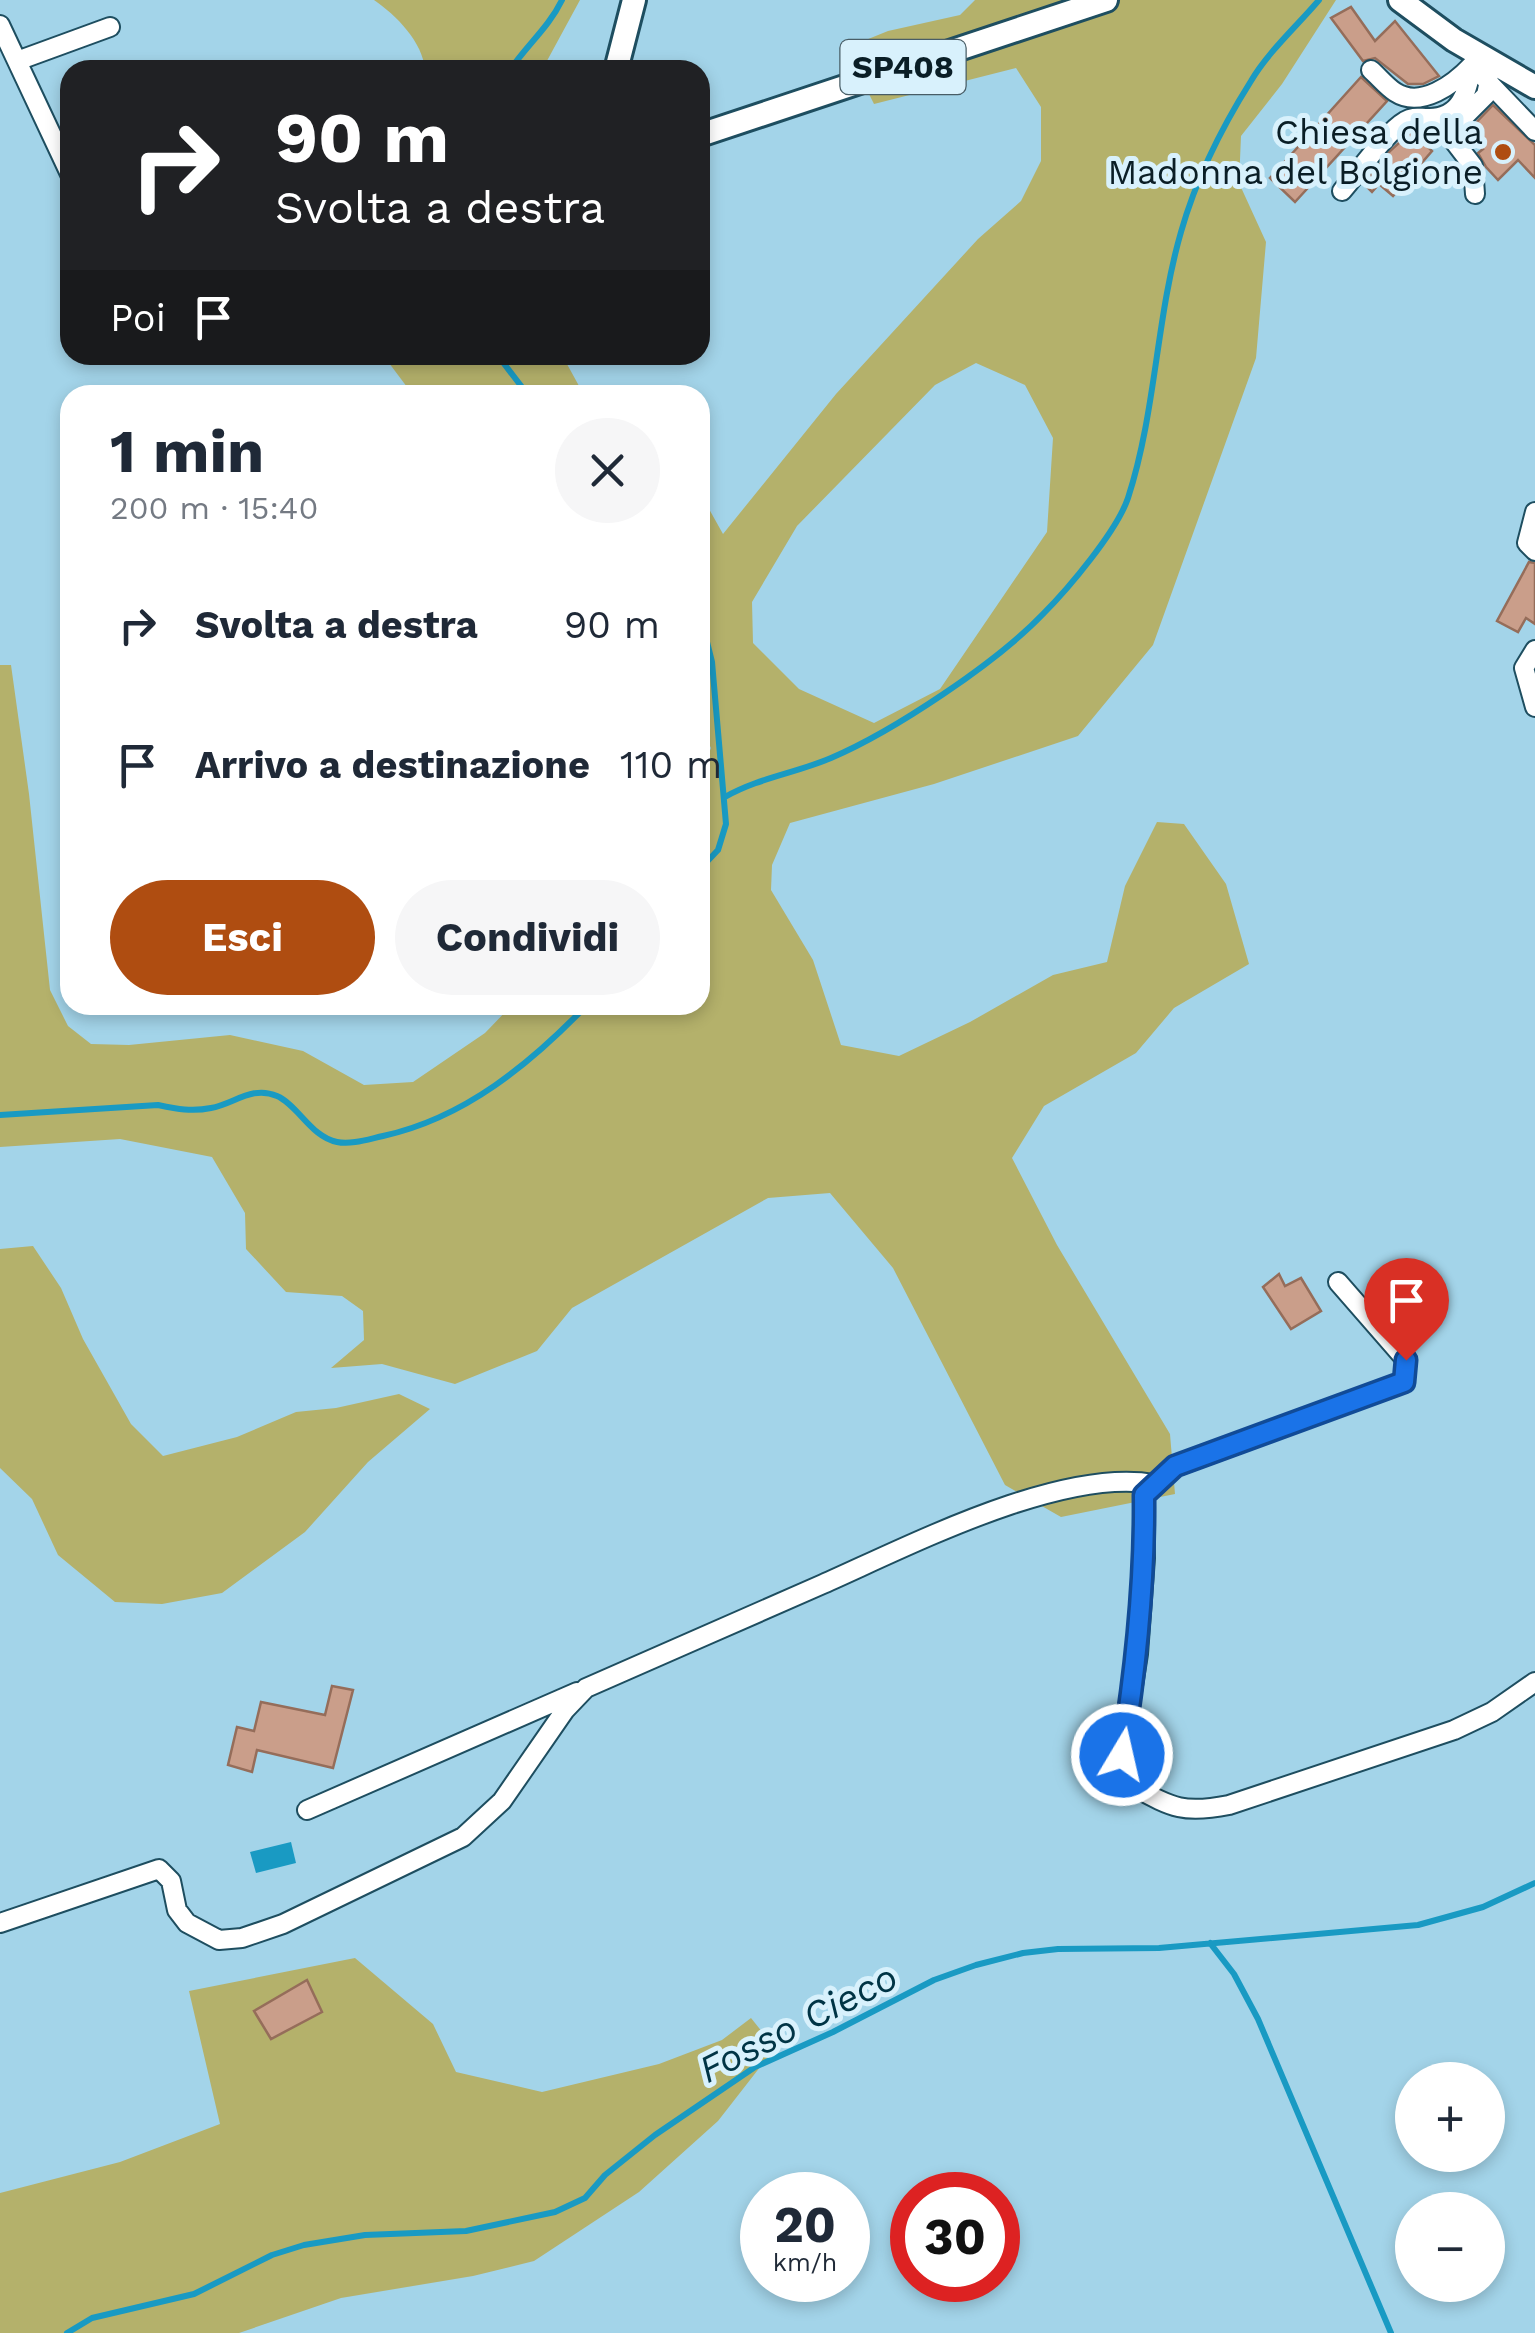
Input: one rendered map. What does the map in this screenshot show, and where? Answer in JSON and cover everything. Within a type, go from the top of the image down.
[{"type":"main road","points":[[619,60],[634,0]]},
{"type":"main road","name":"SP408","points":[[710,131],[1106,0]]},
{"type":"main road","points":[[1405,4],[1476,60],[1535,87]]},
{"type":"street","points":[[0,24],[60,153]]},
{"type":"street","points":[[16,61],[110,27]]},
{"type":"street","points":[[1371,70],[1397,94],[1424,96],[1458,80],[1476,60]]},
{"type":"street","points":[[1476,60],[1489,81],[1535,131]]},
{"type":"street","points":[[1475,194],[1469,156],[1450,136],[1452,120],[1468,90],[1476,60]]},
{"type":"street","points":[[1342,191],[1400,124],[1416,117],[1452,120],[1486,95],[1489,81]]},
{"type":"street","points":[[1535,512],[1527,543],[1535,552]]},
{"type":"street","points":[[1535,650],[1524,668],[1535,706]]},
{"type":"street","points":[[1338,1282],[1406,1360],[1404,1382],[1175,1466],[1144,1495],[1145,1558],[1138,1654],[1122,1755],[1134,1787],[1196,1812],[1228,1805],[1454,1730],[1508,1703],[1535,1682]]},
{"type":"street","points":[[308,1810],[986,1512],[1066,1490],[1130,1479],[1154,1484]]},
{"type":"street","points":[[0,1923],[159,1869],[170,1881],[177,1910],[188,1923],[219,1940],[242,1938],[283,1924],[464,1837],[502,1801],[565,1710],[586,1688]]},
{"type":"shaded area","points":[[374,0],[580,0],[547,60],[423,60],[407,30]]},
{"type":"shaded area","points":[[975,0],[1336,0],[1282,84],[1241,136],[1239,183],[1266,242],[1256,358],[1153,645],[1078,736],[934,784],[790,823],[772,865],[771,890],[813,960],[841,1045],[899,1056],[1053,975],[1107,962],[1125,886],[1157,822],[1184,824],[1226,884],[1249,964],[1174,1008],[1136,1053],[1044,1106],[1012,1158],[1057,1245],[1170,1434],[1175,1494],[1061,1517],[1005,1485],[893,1268],[830,1193],[768,1198],[572,1308],[537,1351],[455,1384],[382,1364],[331,1368],[364,1340],[363,1311],[342,1296],[286,1292],[246,1249],[245,1213],[212,1157],[120,1139],[0,1147],[0,665],[11,665],[50,990],[68,1026],[91,1044],[129,1045],[230,1035],[303,1051],[364,1085],[413,1082],[485,1033],[502,1015],[710,1015],[710,511],[723,534],[836,394],[978,239],[1021,201],[1041,161],[1041,107],[1016,68],[874,104],[846,48],[888,31],[960,15]],"holes":[[[976,363],[1025,385],[1053,438],[1047,532],[940,689],[874,723],[799,689],[753,643],[752,602],[797,526],[935,385]]]},
{"type":"shaded area","points":[[390,365],[568,365],[578,385],[406,385]]},
{"type":"shaded area","points":[[33,1246],[61,1288],[83,1339],[131,1424],[163,1456],[237,1437],[296,1412],[399,1394],[430,1409],[368,1462],[305,1532],[222,1593],[162,1604],[115,1602],[58,1555],[32,1499],[0,1468],[0,1249]]},
{"type":"shaded area","points":[[355,1958],[433,2024],[456,2072],[542,2092],[659,2064],[722,2040],[751,2018],[775,2048],[718,2121],[639,2192],[534,2261],[473,2276],[341,2298],[239,2333],[0,2333],[0,2193],[120,2162],[220,2124],[189,1991]]},
{"type":"water","points":[[291,1842],[296,1863],[256,1873],[250,1852]]},
{"type":"building","points":[[1351,7],[1375,41],[1395,21],[1439,76],[1423,84],[1408,84],[1375,58],[1363,61],[1331,18]]},
{"type":"building","points":[[1361,77],[1387,101],[1295,202],[1270,178]]},
{"type":"building","points":[[1493,105],[1535,145],[1535,178],[1518,160],[1498,180],[1486,167],[1478,153],[1483,149],[1467,132]]},
{"type":"building","points":[[1412,131],[1432,151],[1393,196],[1379,184],[1372,192],[1364,184]]},
{"type":"building","points":[[1529,562],[1535,563],[1535,624],[1526,618],[1518,632],[1497,621]]},
{"type":"building","points":[[1279,1274],[1285,1286],[1301,1278],[1321,1311],[1291,1329],[1263,1287]]},
{"type":"building","points":[[332,1686],[353,1690],[333,1768],[257,1750],[252,1772],[228,1765],[237,1727],[254,1731],[261,1702],[325,1715]]},
{"type":"building","points":[[307,1980],[322,2012],[271,2039],[254,2011]]},
{"type":"waterway","points":[[518,60],[562,0]]},
{"type":"waterway","points":[[725,797],[831,758],[943,694],[1023,633],[1091,559],[1114,527],[1128,498],[1145,432],[1173,265],[1202,173],[1258,70],[1319,0]]},
{"type":"waterway","points":[[505,365],[520,385]]},
{"type":"waterway","points":[[710,654],[726,824],[718,850],[710,858]]},
{"type":"waterway","points":[[0,1115],[158,1105],[197,1110],[268,1093],[285,1100],[328,1139],[342,1143],[360,1141],[413,1128],[469,1102],[519,1068],[577,1015]]},
{"type":"waterway","name":"Fosso Cieco","points":[[67,2333],[92,2318],[194,2294],[272,2255],[304,2245],[365,2235],[466,2231],[555,2212],[585,2198],[605,2175],[655,2135],[755,2067],[934,1980],[976,1965],[1058,1949],[1159,1948],[1418,1925],[1483,1907],[1535,1883]]},
{"type":"waterway","points":[[1210,1943],[1234,1974],[1258,2019],[1391,2333]]},
{"type":"place","name":"Chiesa della Madonna del Bolgione","points":[[1503,152]]},
{"type":"route","points":[[1122,1755],[1138,1654],[1145,1558],[1144,1495],[1175,1466],[1404,1382],[1406,1360]]}]
